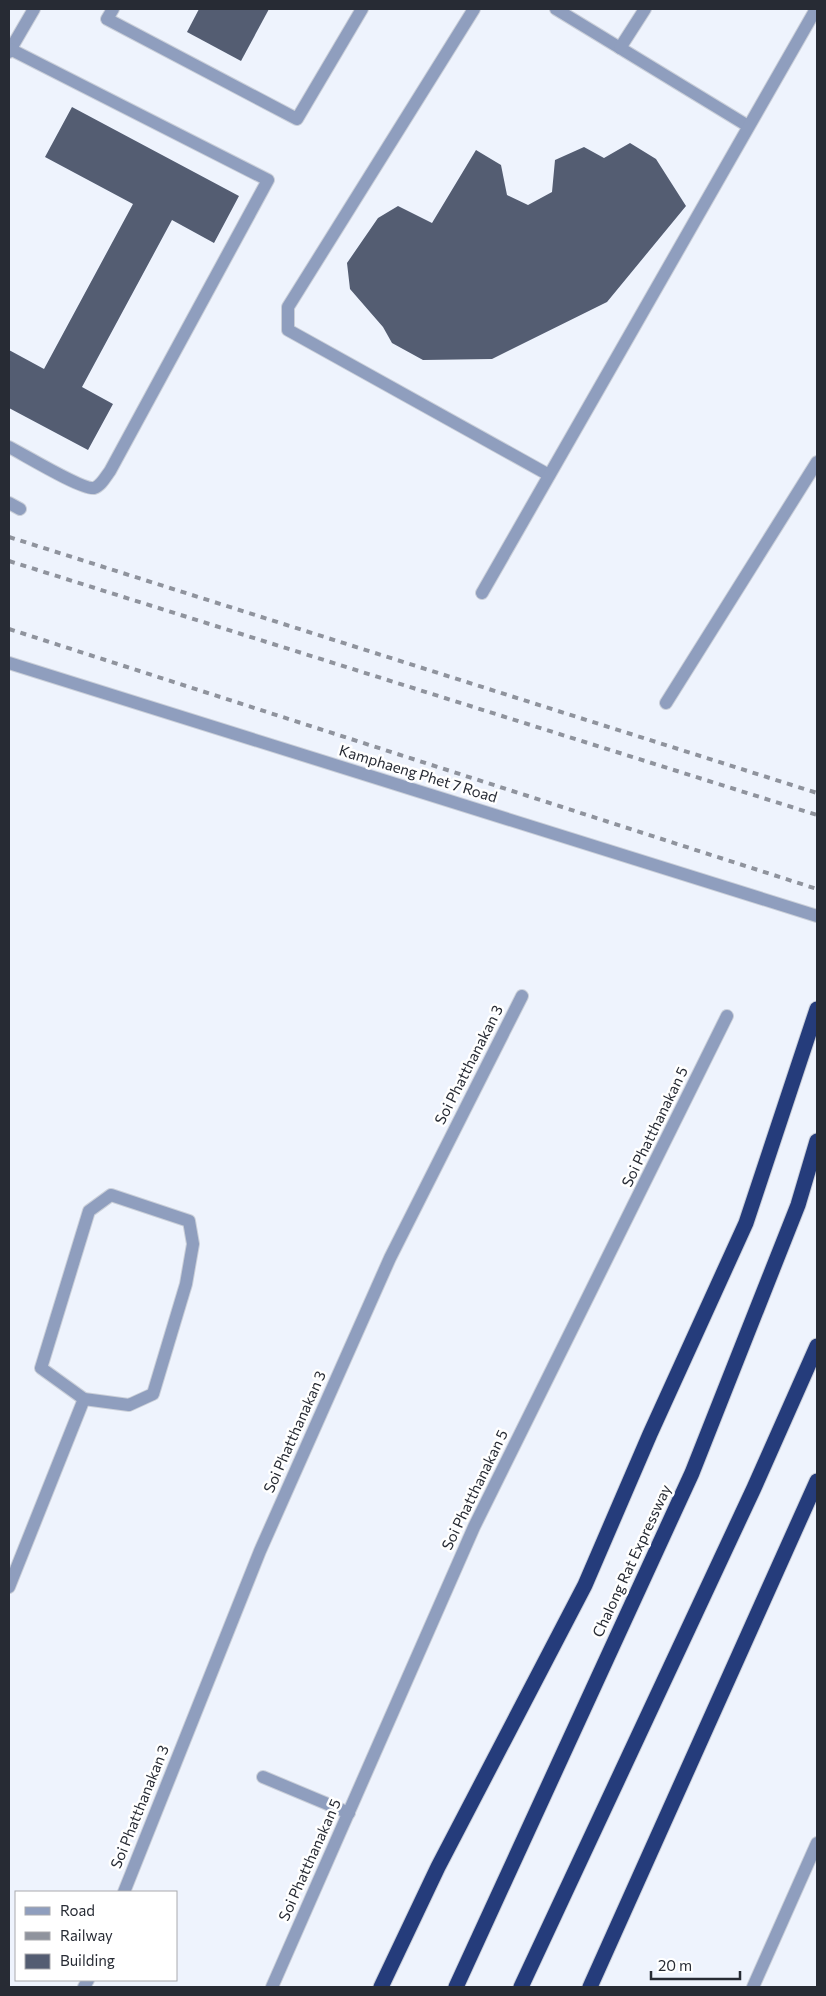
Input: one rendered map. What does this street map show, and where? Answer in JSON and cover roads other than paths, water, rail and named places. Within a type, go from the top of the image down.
[{"type":"highway","points":[[382,1987],[438,1867],[585,1585],[650,1434],[746,1223],[817,1009]]},
{"type":"highway","name":"Chalong Rat Expressway","points":[[456,1987],[692,1473],[798,1205],[817,1141]]},
{"type":"highway","points":[[521,1987],[746,1506],[817,1346]]},
{"type":"highway","points":[[590,1987],[817,1481]]},
{"type":"street","points":[[9,447],[73,481],[92,488],[99,485],[110,471],[268,180],[10,50],[34,9]]},
{"type":"street","points":[[113,9],[108,19],[297,120],[362,9]]},
{"type":"street","points":[[474,9],[288,307],[288,330],[549,474]]},
{"type":"street","points":[[620,48],[645,9]]},
{"type":"street","points":[[482,593],[816,9]]},
{"type":"street","points":[[560,10],[748,126]]},
{"type":"street","points":[[666,703],[817,462]]},
{"type":"street","name":"Kamphaeng Phet 7 Road","points":[[9,663],[817,916]]},
{"type":"street","name":"Soi Phatthanakan 3","points":[[124,1891],[260,1551],[390,1258],[522,996]]},
{"type":"street","name":"Soi Phatthanakan 5","points":[[272,1987],[474,1527],[727,1016]]},
{"type":"street","points":[[111,1195],[189,1221],[193,1244],[186,1284],[154,1394],[128,1405],[84,1399],[41,1368],[89,1211],[111,1195]]},
{"type":"street","points":[[9,1587],[84,1399]]},
{"type":"street","points":[[263,1777],[349,1813]]},
{"type":"street","points":[[754,1987],[817,1843]]},
{"type":"railway","points":[[9,537],[817,793]]},
{"type":"railway","points":[[9,561],[817,815]]},
{"type":"railway","points":[[9,629],[817,889]]}]
